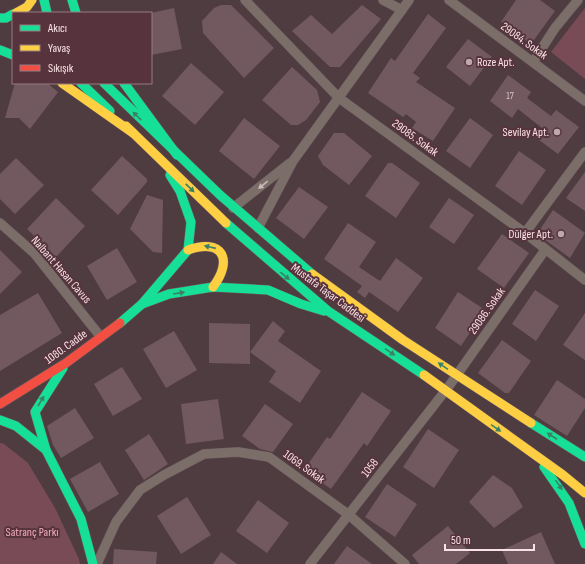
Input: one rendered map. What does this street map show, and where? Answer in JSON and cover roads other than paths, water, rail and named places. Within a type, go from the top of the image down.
[{"type":"main road","points":[[18,12],[27,7],[32,0]]},
{"type":"main road","points":[[44,0],[47,12]]},
{"type":"main road","points":[[72,0],[76,12]]},
{"type":"main road","points":[[0,50],[12,54]]},
{"type":"main road","points":[[63,84],[133,133]]},
{"type":"main road","name":"Mustafa Taşar Caddesi","points":[[82,84],[231,228],[282,273],[332,313],[447,389],[585,493]]},
{"type":"main road","name":"Mustafa Taşar Caddesi","points":[[105,84],[233,208],[258,228],[278,247],[343,298],[457,375],[585,457]]},
{"type":"main road","points":[[125,84],[177,155]]},
{"type":"main road","points":[[159,158],[180,191],[191,222],[188,250]]},
{"type":"main road","points":[[142,304],[188,250],[206,245],[214,247],[221,252],[224,260],[224,270],[213,287]]},
{"type":"main road","points":[[142,304],[169,294],[213,287],[268,290],[301,304],[332,313]]},
{"type":"main road","name":"1080. Cadde","points":[[0,404],[66,363],[142,304]]},
{"type":"main road","points":[[66,363],[35,412],[46,450],[81,519],[93,564]]},
{"type":"main road","points":[[0,420],[16,426],[46,450]]},
{"type":"main road","points":[[534,454],[559,484],[571,505],[585,544]]},
{"type":"street","name":"29085. Sokak","points":[[244,0],[339,98],[525,233],[585,280]]},
{"type":"street","points":[[383,0],[402,10]]},
{"type":"street","points":[[258,228],[293,161],[409,0]]},
{"type":"street","name":"29084. Sokak","points":[[449,0],[585,100]]},
{"type":"street","points":[[533,62],[555,28],[578,0]]},
{"type":"street","points":[[525,233],[585,152]]},
{"type":"street","points":[[233,208],[293,161]]},
{"type":"street","name":"Nalbant Hasan Cavus","points":[[0,223],[34,253],[100,336]]},
{"type":"street","name":"29086. Sokak","points":[[447,389],[545,250]]},
{"type":"street","name":"1058","points":[[310,564],[447,389]]},
{"type":"street","name":"1069. Sokak","points":[[97,564],[116,522],[140,490],[164,475],[204,454],[238,452],[269,457],[349,515],[405,564]]},
{"type":"place","name":"Roze Apt.","points":[[469,62]]},
{"type":"place","name":"Sevilay Apt.","points":[[557,132]]},
{"type":"place","name":"Dülger Apt.","points":[[561,234]]},
{"type":"park label","name":"Satranç Parkı","points":[[32,532]]}]
